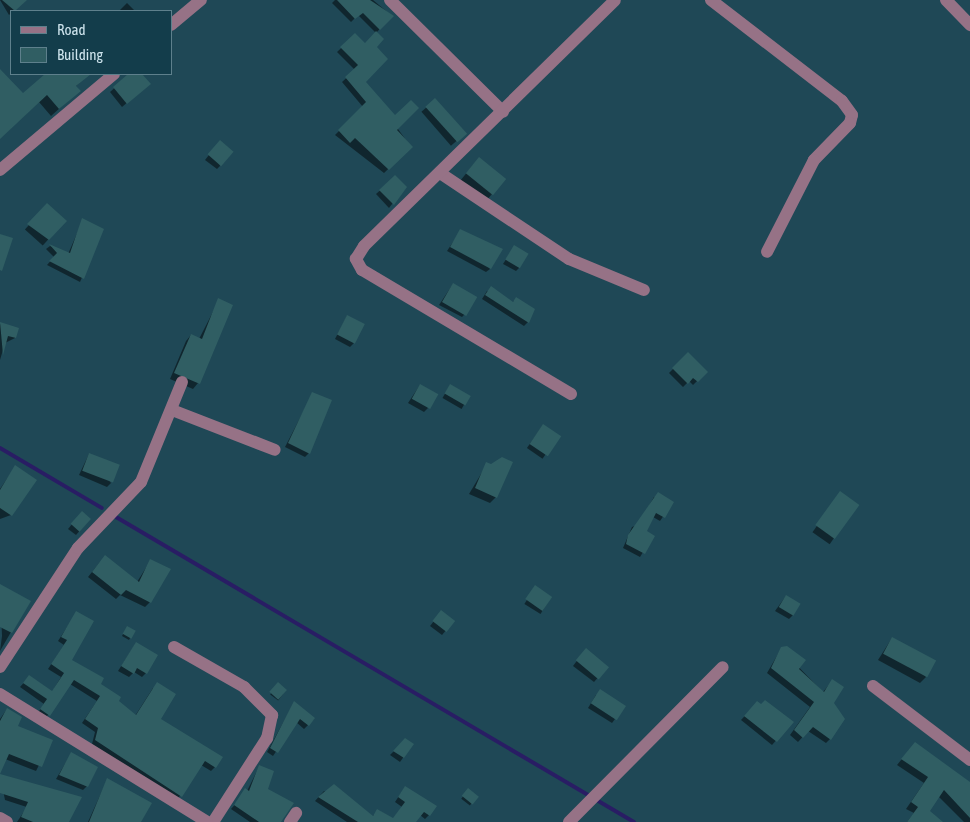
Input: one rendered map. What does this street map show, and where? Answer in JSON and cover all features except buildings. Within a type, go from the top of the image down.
[{"type":"street","points":[[172,24],[201,0]]},
{"type":"street","points":[[390,0],[503,112]]},
{"type":"street","points":[[571,394],[356,264],[364,246],[503,112],[615,0]]},
{"type":"street","points":[[711,0],[842,101],[852,115],[850,123],[814,160],[767,252]]},
{"type":"street","points":[[946,0],[970,25]]},
{"type":"street","points":[[0,170],[113,75]]},
{"type":"street","points":[[440,173],[569,259],[644,290]]},
{"type":"street","points":[[0,667],[78,548],[141,482],[182,382]]},
{"type":"street","points":[[172,410],[275,450]]},
{"type":"street","points":[[174,647],[244,686],[272,715],[266,738],[213,822]]},
{"type":"street","points":[[569,822],[724,667]]},
{"type":"street","points":[[872,686],[970,760]]},
{"type":"street","points":[[0,694],[207,822]]},
{"type":"street","points":[[0,818],[7,822]]},
{"type":"waterway","points":[[0,448],[102,508]]},
{"type":"waterway","points":[[116,517],[634,822]]}]
